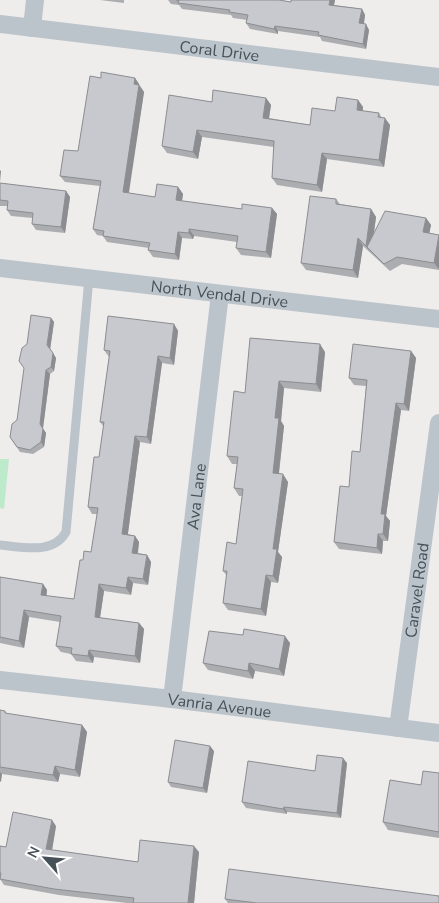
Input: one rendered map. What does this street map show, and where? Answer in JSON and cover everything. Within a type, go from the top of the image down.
[{"type":"street","points":[[32,28],[35,0]]},
{"type":"street","name":"Coral Drive","points":[[0,24],[439,78]]},
{"type":"street","name":"North Vendal Drive","points":[[0,268],[439,319]]},
{"type":"street","name":"Ava Lane","points":[[172,699],[220,294]]},
{"type":"street","name":"Caravel Road","points":[[398,728],[439,423]]},
{"type":"street","name":"Vanria Avenue","points":[[0,680],[172,699],[439,733]]},
{"type":"lane","points":[[0,545],[34,549],[50,546],[61,541],[66,532],[89,278]]},
{"type":"green space","points":[[0,459],[9,459],[4,509],[0,508]]},
{"type":"building","points":[[179,0],[279,0],[291,2],[291,0],[330,0],[329,5],[362,9],[359,23],[366,24],[363,44],[318,35],[319,32],[275,26],[274,29],[246,23],[248,15],[229,12],[230,10],[178,3]]},
{"type":"building","points":[[101,72],[135,78],[134,84],[139,85],[123,192],[155,197],[157,184],[178,187],[176,200],[242,209],[242,204],[272,208],[266,252],[236,248],[238,236],[189,229],[189,233],[178,232],[175,254],[148,250],[150,243],[103,236],[104,231],[93,229],[101,181],[60,176],[64,150],[78,151],[90,76],[101,78]]},
{"type":"building","points":[[213,90],[266,98],[263,118],[310,125],[312,108],[335,111],[337,97],[358,100],[357,110],[379,113],[378,117],[385,118],[379,160],[322,153],[317,185],[272,178],[274,141],[197,130],[193,152],[162,146],[169,95],[212,102]]},
{"type":"building","points":[[0,183],[66,191],[61,227],[32,224],[33,213],[7,210],[8,201],[0,200]]},
{"type":"building","points":[[310,196],[336,199],[336,204],[371,209],[366,246],[358,238],[353,270],[301,263]]},
{"type":"building","points":[[385,211],[426,218],[423,232],[439,235],[434,263],[397,257],[384,264],[367,247]]},
{"type":"building","points":[[31,315],[51,318],[47,345],[53,353],[51,367],[46,370],[40,424],[43,429],[41,442],[30,450],[17,447],[10,437],[12,424],[17,420],[24,368],[19,361],[22,348],[27,344]]},
{"type":"building","points":[[108,316],[174,324],[170,358],[158,356],[147,437],[135,436],[122,534],[135,536],[132,553],[147,555],[143,579],[128,577],[126,588],[99,584],[95,617],[139,623],[135,656],[89,650],[88,656],[71,654],[72,648],[56,646],[61,616],[24,610],[19,641],[0,637],[0,577],[43,584],[41,595],[74,599],[80,560],[83,560],[84,551],[91,552],[98,508],[88,507],[94,457],[99,457],[104,422],[100,422],[110,351],[104,350]]},
{"type":"building","points":[[250,338],[320,344],[316,384],[279,381],[275,418],[279,418],[273,473],[283,474],[273,549],[277,549],[273,576],[266,575],[261,609],[223,603],[227,571],[223,571],[227,542],[236,544],[243,489],[234,488],[238,457],[227,456],[234,391],[245,393]]},
{"type":"building","points":[[353,344],[411,351],[404,404],[396,403],[381,514],[385,514],[383,534],[378,534],[377,548],[334,542],[340,486],[349,487],[352,451],[360,452],[367,380],[349,378]]},
{"type":"building","points":[[244,629],[285,636],[279,669],[249,663],[248,671],[203,663],[209,631],[243,635]]},
{"type":"building","points":[[0,710],[5,711],[5,713],[82,725],[75,770],[55,766],[53,775],[0,767]]},
{"type":"building","points":[[175,740],[210,746],[203,788],[168,782]]},
{"type":"building","points":[[317,755],[343,758],[337,813],[284,807],[283,809],[242,802],[248,761],[315,771]]},
{"type":"building","points":[[423,771],[439,773],[439,832],[383,822],[390,780],[421,785]]},
{"type":"building","points":[[13,812],[52,820],[46,849],[138,862],[140,840],[194,846],[188,903],[133,903],[134,898],[54,889],[0,879],[0,846],[6,847]]},
{"type":"building","points":[[229,869],[439,896],[439,903],[257,903],[225,899]]}]
